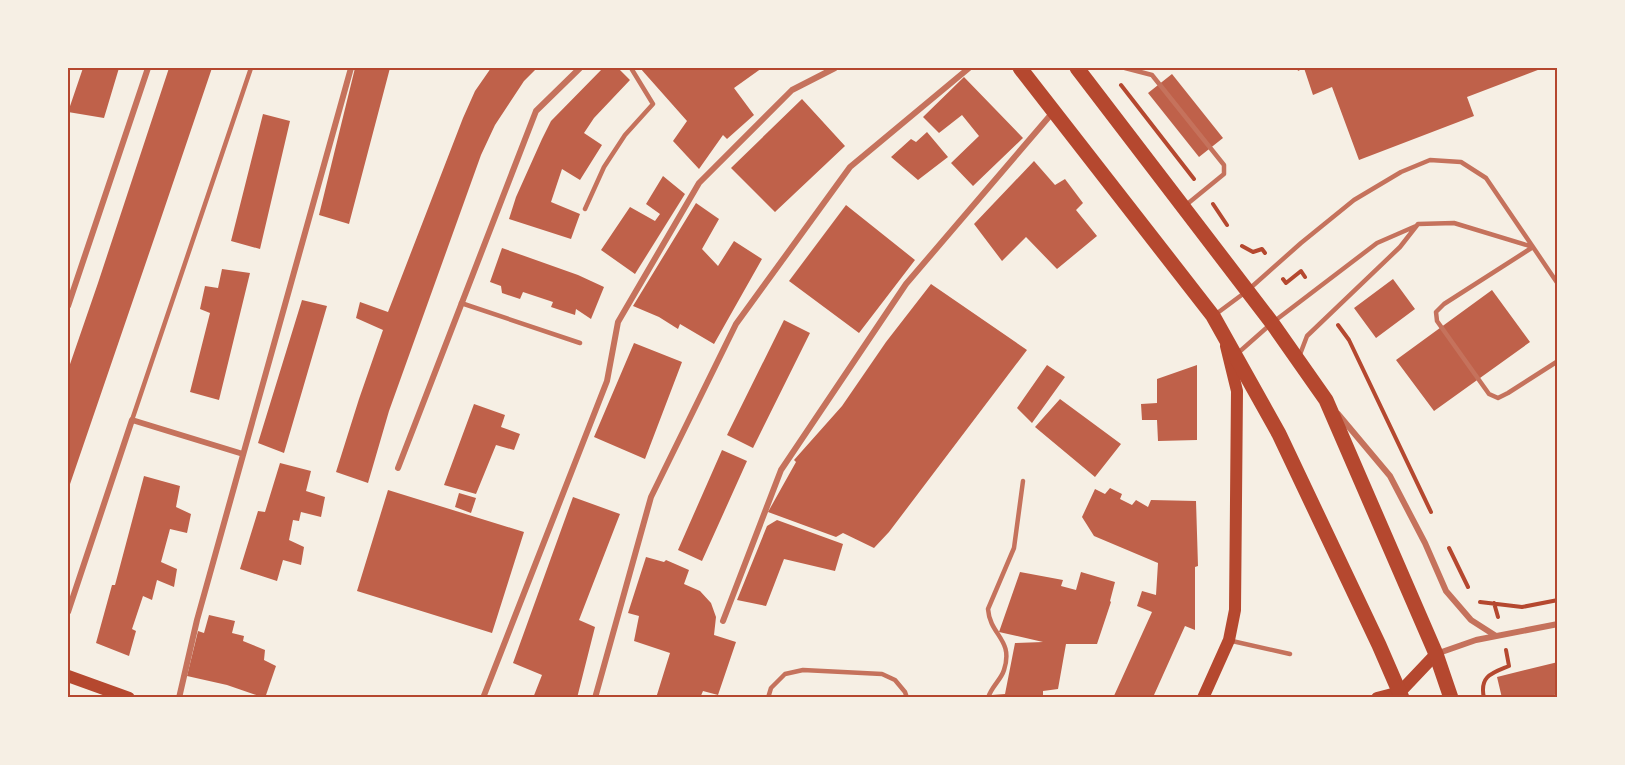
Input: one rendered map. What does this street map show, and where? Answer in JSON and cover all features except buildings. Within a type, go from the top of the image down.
[{"type":"main road","points":[[1020,68],[1213,316],[1279,434],[1379,645],[1399,696]]},
{"type":"main road","points":[[1077,68],[1272,322],[1326,400],[1436,654],[1451,698]]},
{"type":"main road","points":[[1203,698],[1229,640],[1235,610],[1237,391],[1223,336]]},
{"type":"main road","points":[[1377,698],[1399,696],[1436,654]]},
{"type":"main road","points":[[68,676],[129,698]]},
{"type":"street","points":[[68,306],[148,68]]},
{"type":"street","points":[[179,698],[197,620],[351,68]]},
{"type":"street","points":[[398,468],[536,111],[580,68]]},
{"type":"street","points":[[483,698],[607,381],[618,322],[699,183],[792,90],[835,68]]},
{"type":"street","points":[[595,698],[651,497],[736,324],[850,167],[969,68]]},
{"type":"street","points":[[723,621],[781,470],[906,284],[1054,111]]},
{"type":"street","points":[[1326,400],[1390,476],[1425,543],[1446,591],[1471,621],[1496,636]]},
{"type":"street","points":[[68,612],[132,420],[243,454]]},
{"type":"street","points":[[1436,654],[1476,640],[1557,624]]},
{"type":"lane","points":[[132,420],[251,68]]},
{"type":"lane","points":[[585,210],[604,167],[625,135],[653,104],[631,68]]},
{"type":"lane","points":[[1125,68],[1152,75],[1224,165],[1224,174],[1184,207]]},
{"type":"lane","points":[[1213,316],[1247,291],[1354,200],[1401,172],[1430,160],[1461,162],[1486,178],[1557,284]]},
{"type":"lane","points":[[1234,356],[1272,322],[1377,243],[1418,224],[1454,223],[1533,248]]},
{"type":"lane","points":[[1298,360],[1307,336],[1400,247],[1418,224]]},
{"type":"lane","points":[[1533,248],[1444,304],[1436,312],[1437,321],[1490,394],[1498,398],[1557,361]]},
{"type":"lane","points":[[461,303],[580,344]]},
{"type":"lane","points":[[988,698],[990,691],[1004,673],[1007,658],[1005,643],[988,620],[988,609],[1014,548],[1023,481]]},
{"type":"lane","points":[[1229,640],[1290,654]]},
{"type":"lane","points":[[768,698],[771,688],[784,674],[803,670],[882,674],[894,680],[905,692],[907,698]]},
{"type":"path","points":[[1120,84],[1229,228]]},
{"type":"path","points":[[1236,237],[1242,246],[1253,252],[1262,249]]},
{"type":"path","points":[[1349,340],[1436,521]]},
{"type":"path","points":[[1446,542],[1471,593]]},
{"type":"path","points":[[1476,598],[1481,603],[1522,607],[1557,600]]},
{"type":"path","points":[[1484,698],[1484,682],[1489,674],[1509,666]]}]
